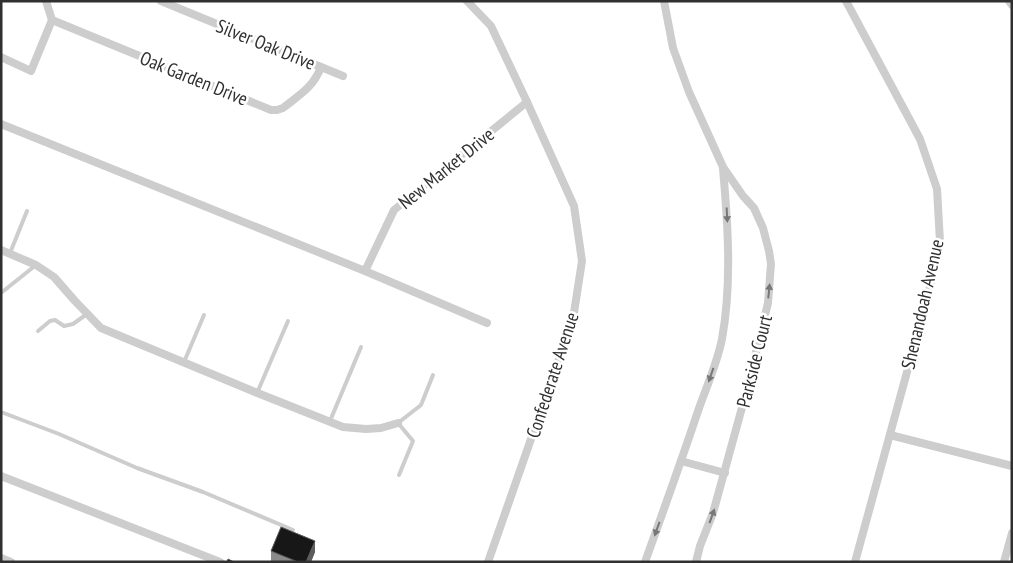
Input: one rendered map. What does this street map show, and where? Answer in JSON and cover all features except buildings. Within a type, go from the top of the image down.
[{"type":"street","points":[[1,57],[32,71],[52,20],[46,1]]},
{"type":"street","name":"Silver Oak Drive","points":[[161,1],[344,76]]},
{"type":"street","name":"Confederate Avenue","points":[[467,1],[491,26],[528,102],[574,206],[582,261],[573,319],[488,562]]},
{"type":"street","name":"Parkside Court","points":[[664,1],[673,48],[689,92],[723,166],[743,196],[754,208],[764,228],[771,264],[768,303],[725,473],[696,562]]},
{"type":"street","name":"Shenandoah Avenue","points":[[846,1],[920,139],[937,189],[940,242],[855,562]]},
{"type":"street","points":[[1009,1],[1012,5]]},
{"type":"street","name":"Oak Garden Drive","points":[[52,20],[271,110],[283,108],[313,84],[322,67]]},
{"type":"street","name":"New Market Drive","points":[[364,271],[394,210],[528,102]]},
{"type":"street","points":[[1,124],[487,322]]},
{"type":"street","name":"Parkside Court","points":[[645,562],[722,341],[727,295],[727,216],[723,166]]},
{"type":"street","points":[[1,250],[36,265],[54,277],[101,328],[343,428],[381,428],[398,423]]},
{"type":"street","points":[[890,435],[1012,466]]},
{"type":"street","points":[[681,461],[725,473]]},
{"type":"street","points":[[1,476],[220,562]]},
{"type":"street","points":[[1004,562],[1012,533]]},
{"type":"street","points":[[1,558],[11,562]]},
{"type":"lane","points":[[10,253],[27,211]]},
{"type":"lane","points":[[1,294],[36,265]]},
{"type":"lane","points":[[38,331],[55,320],[64,326],[73,324],[87,314]]},
{"type":"lane","points":[[184,362],[204,315]]},
{"type":"lane","points":[[257,393],[288,321]]},
{"type":"lane","points":[[330,422],[361,347]]},
{"type":"lane","points":[[400,475],[413,442],[398,423],[421,405],[433,375]]},
{"type":"lane","points":[[1,412],[59,434],[136,468],[203,492],[293,530]]}]
